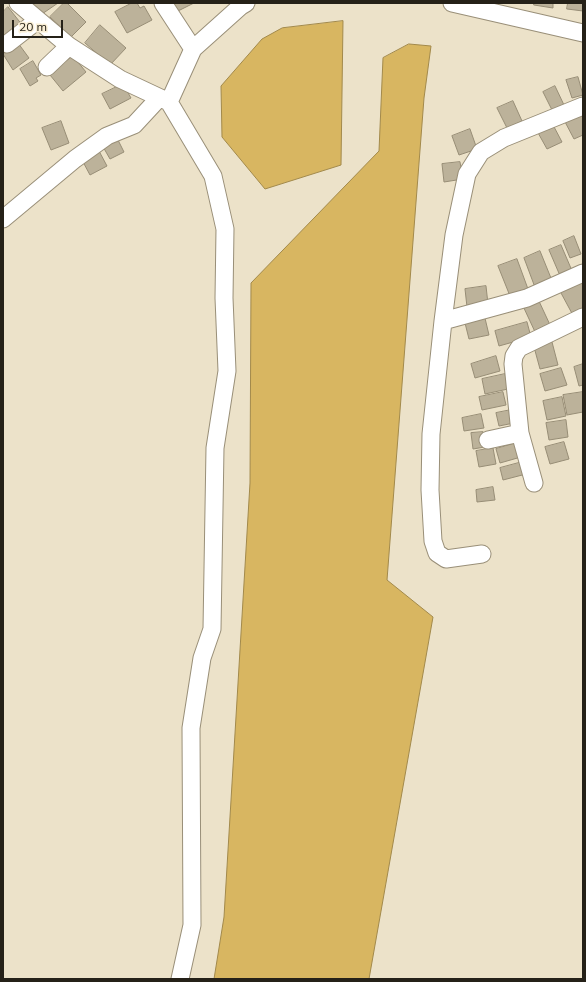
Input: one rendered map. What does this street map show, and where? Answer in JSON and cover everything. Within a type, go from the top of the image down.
[{"type":"street","points":[[18,3],[69,46],[120,79],[164,100],[213,176],[225,229],[224,298],[227,371],[215,448],[212,630],[202,658],[191,728],[192,925],[180,979]]},
{"type":"street","points":[[163,3],[193,49]]},
{"type":"street","points":[[3,219],[75,159],[107,136],[134,125],[164,100],[193,49],[246,3]]},
{"type":"street","points":[[452,3],[583,33]]},
{"type":"street","points":[[7,44],[38,20]]},
{"type":"street","points":[[47,67],[69,46]]},
{"type":"street","points":[[482,554],[446,559],[437,553],[433,541],[430,490],[431,434],[443,321],[454,234],[465,182],[467,174],[481,152],[504,138],[583,106]]},
{"type":"street","points":[[443,321],[527,298],[583,273]]},
{"type":"street","points":[[534,483],[520,433],[513,364],[514,356],[518,348],[583,317]]},
{"type":"street","points":[[488,440],[520,433]]},
{"type":"shaded area","points":[[343,21],[341,165],[265,189],[222,137],[221,86],[262,39],[282,28]]},
{"type":"shaded area","points":[[409,44],[431,46],[424,98],[387,580],[433,617],[369,979],[214,979],[224,917],[250,483],[251,283],[379,151],[383,58]]},
{"type":"building","points":[[33,3],[58,3],[42,14]]},
{"type":"building","points":[[64,3],[67,3],[86,22],[71,37],[50,17]]},
{"type":"building","points":[[132,3],[137,3],[140,8],[144,6],[152,20],[127,33],[115,12]]},
{"type":"building","points":[[172,3],[194,3],[176,12]]},
{"type":"building","points":[[534,3],[553,3],[553,8],[534,5]]},
{"type":"building","points":[[568,3],[583,3],[583,11],[567,9]]},
{"type":"building","points":[[8,7],[23,26],[3,41],[3,12]]},
{"type":"building","points":[[100,25],[126,48],[110,65],[85,43]]},
{"type":"building","points":[[18,43],[29,58],[13,70],[3,54]]},
{"type":"building","points":[[73,56],[86,72],[63,91],[50,75]]},
{"type":"building","points":[[33,61],[41,75],[36,78],[38,81],[30,86],[20,69]]},
{"type":"building","points":[[578,77],[583,95],[572,98],[566,80]]},
{"type":"building","points":[[123,84],[131,98],[110,109],[102,94]]},
{"type":"building","points":[[555,86],[564,105],[552,110],[543,92]]},
{"type":"building","points":[[513,101],[522,121],[507,128],[497,108]]},
{"type":"building","points":[[583,113],[583,135],[574,139],[564,120]]},
{"type":"building","points":[[61,121],[69,143],[51,150],[42,128]]},
{"type":"building","points":[[552,123],[562,142],[547,149],[537,131]]},
{"type":"building","points":[[470,129],[477,149],[459,155],[452,136]]},
{"type":"building","points":[[117,138],[124,152],[110,159],[102,145]]},
{"type":"building","points":[[99,151],[107,166],[90,175],[82,160]]},
{"type":"building","points":[[460,162],[463,179],[444,182],[442,164]]},
{"type":"building","points":[[574,236],[581,254],[570,258],[563,241]]},
{"type":"building","points":[[561,245],[573,273],[561,278],[549,250]]},
{"type":"building","points":[[540,251],[553,283],[536,290],[524,258]]},
{"type":"building","points":[[517,259],[528,289],[510,296],[498,266]]},
{"type":"building","points":[[583,281],[583,315],[575,319],[561,293]]},
{"type":"building","points":[[486,286],[488,304],[467,307],[465,289]]},
{"type":"building","points":[[538,299],[551,327],[536,334],[523,306]]},
{"type":"building","points":[[484,314],[489,335],[469,339],[464,319]]},
{"type":"building","points":[[527,322],[531,337],[499,346],[495,331]]},
{"type":"building","points":[[552,342],[558,365],[540,369],[534,347]]},
{"type":"building","points":[[496,356],[500,371],[475,378],[471,364]]},
{"type":"building","points":[[583,364],[583,385],[579,386],[574,367]]},
{"type":"building","points":[[561,368],[567,385],[545,391],[540,374]]},
{"type":"building","points":[[505,374],[508,389],[485,394],[482,379]]},
{"type":"building","points":[[503,392],[506,405],[482,410],[479,397]]},
{"type":"building","points":[[583,392],[583,412],[567,415],[563,395]]},
{"type":"building","points":[[562,397],[566,416],[547,420],[543,401]]},
{"type":"building","points":[[516,409],[519,422],[499,426],[496,413]]},
{"type":"building","points":[[481,414],[484,428],[464,431],[462,418]]},
{"type":"building","points":[[566,420],[568,437],[549,440],[546,423]]},
{"type":"building","points":[[483,432],[485,447],[473,449],[471,433]]},
{"type":"building","points":[[564,442],[569,459],[550,464],[545,447]]},
{"type":"building","points":[[517,443],[521,457],[500,463],[496,449]]},
{"type":"building","points":[[493,448],[496,464],[479,467],[476,451]]},
{"type":"building","points":[[526,461],[530,473],[503,480],[500,468]]},
{"type":"building","points":[[493,487],[495,500],[477,502],[476,490]]}]
